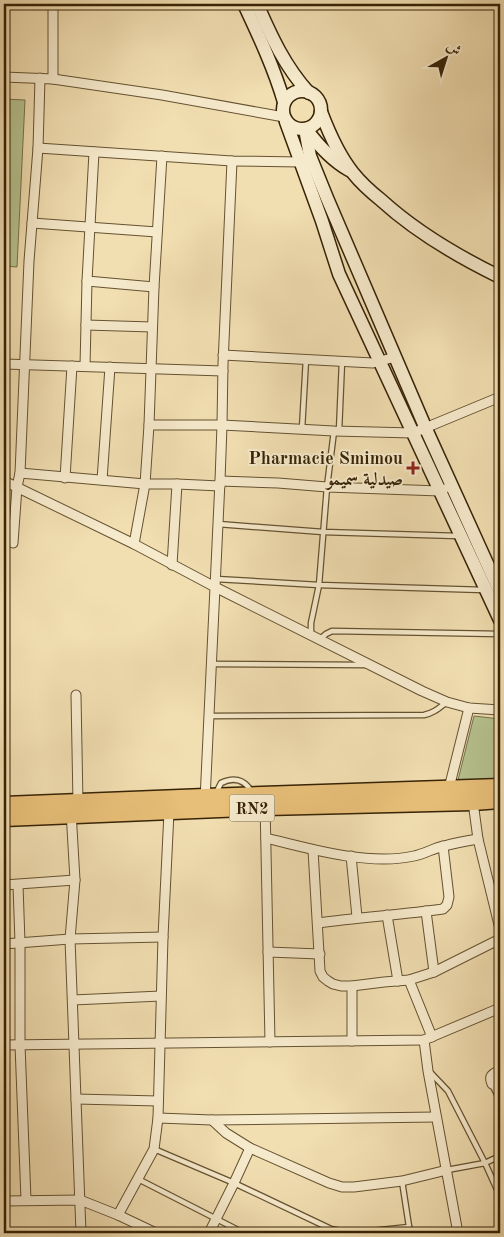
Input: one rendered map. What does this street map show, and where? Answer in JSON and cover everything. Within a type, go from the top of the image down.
[{"type":"highway","name":"RN2","points":[[4,818],[74,807],[500,787]]},
{"type":"highway","name":"RN2","points":[[262,799],[473,802],[500,800]]},
{"type":"highway","name":"RN2","points":[[4,805],[168,812],[208,801]]},
{"type":"street","points":[[53,4],[53,79]]},
{"type":"street","points":[[244,4],[277,80],[284,102],[283,112],[285,119],[339,274],[461,536],[495,589]]},
{"type":"street","points":[[257,4],[274,42],[286,62],[300,83],[317,99],[338,150],[353,173],[393,212],[418,231],[458,256],[500,277]]},
{"type":"street","points":[[4,77],[53,79],[162,95],[285,119],[294,128],[306,129],[311,127],[318,121],[321,112]]},
{"type":"street","points":[[12,543],[20,474],[29,261],[38,148],[40,78]]},
{"type":"street","points":[[284,102],[295,92],[304,91],[309,93]]},
{"type":"street","points":[[306,129],[313,147],[312,163],[395,357],[453,486],[495,589],[500,620]]},
{"type":"street","points":[[313,147],[353,173]]},
{"type":"street","points":[[38,148],[232,161],[300,162]]},
{"type":"street","points":[[85,366],[87,281],[94,152]]},
{"type":"street","points":[[134,544],[145,484],[162,156]]},
{"type":"street","points":[[208,801],[209,716],[232,161]]},
{"type":"street","points":[[32,223],[157,232]]},
{"type":"street","points":[[87,281],[154,287]]},
{"type":"street","points":[[86,326],[152,327]]},
{"type":"street","points":[[223,355],[373,363],[395,357]]},
{"type":"street","points":[[4,364],[223,371]]},
{"type":"street","points":[[65,478],[72,366]]},
{"type":"street","points":[[102,480],[110,367]]},
{"type":"street","points":[[149,425],[222,425],[336,432],[413,433],[499,401]]},
{"type":"street","points":[[20,474],[145,484],[278,483],[327,487],[440,491],[453,486]]},
{"type":"street","points":[[4,481],[134,544],[172,565],[216,583],[311,635],[422,691],[447,702],[469,708],[500,710]]},
{"type":"street","points":[[172,565],[177,484]]},
{"type":"street","points":[[76,695],[75,880],[70,939],[81,1233]]},
{"type":"street","points":[[449,788],[469,708]]},
{"type":"street","points":[[262,799],[266,838],[270,1042]]},
{"type":"street","points":[[473,802],[478,839],[500,929]]},
{"type":"street","points":[[118,1215],[154,1149],[158,1118],[168,812]]},
{"type":"street","points":[[266,838],[313,850],[386,859],[415,856],[443,846],[478,839]]},
{"type":"street","points":[[318,923],[357,917],[443,909],[448,905],[450,897],[443,846]]},
{"type":"street","points":[[313,850],[320,971],[323,977],[332,984],[352,986],[409,980],[434,972],[500,939]]},
{"type":"street","points":[[351,856],[357,917]]},
{"type":"street","points":[[4,885],[75,880]]},
{"type":"street","points":[[18,884],[20,1045],[26,1200]]},
{"type":"street","points":[[426,911],[434,972]]},
{"type":"street","points":[[387,915],[398,981]]},
{"type":"street","points":[[4,944],[70,939],[163,937]]},
{"type":"street","points":[[268,952],[320,954]]},
{"type":"street","points":[[409,980],[428,1038],[428,1071],[458,1233]]},
{"type":"street","points":[[352,986],[352,1041]]},
{"type":"street","points":[[73,1000],[161,996]]},
{"type":"street","points":[[4,1045],[352,1041],[428,1038],[500,1008]]},
{"type":"street","points":[[492,1084],[490,1077],[500,1070]]},
{"type":"street","points":[[76,1099],[158,1101]]},
{"type":"street","points":[[158,1118],[212,1120],[436,1117]]},
{"type":"street","points":[[212,1120],[226,1133],[250,1148],[329,1184],[342,1187],[402,1181],[447,1170]]},
{"type":"street","points":[[209,1233],[250,1148]]},
{"type":"street","points":[[4,1201],[80,1200],[156,1233]]},
{"type":"lane","points":[[302,429],[306,359]]},
{"type":"lane","points":[[311,635],[319,585],[327,487],[336,432],[342,361]]},
{"type":"lane","points":[[218,524],[323,532],[461,536]]},
{"type":"lane","points":[[216,583],[495,589]]},
{"type":"lane","points":[[320,639],[332,631],[500,634]]},
{"type":"lane","points":[[211,664],[369,665]]},
{"type":"lane","points":[[209,716],[424,715],[436,711],[447,702]]},
{"type":"lane","points":[[428,1071],[448,1091],[500,1196]]},
{"type":"lane","points":[[492,1084],[500,1101]]},
{"type":"lane","points":[[154,1149],[234,1183],[340,1232],[352,1233],[408,1227]]},
{"type":"lane","points":[[447,1170],[485,1163],[500,1156]]},
{"type":"lane","points":[[138,1179],[244,1233]]},
{"type":"lane","points":[[402,1181],[410,1233]]},
{"type":"green space","points":[[4,99],[25,100],[17,267],[4,266]]},
{"type":"green space","points":[[474,716],[500,719],[500,787],[456,788]]},
{"type":"place","name":"Pharmacie Smimou صيدلية سميمو","points":[[413,468]]}]
